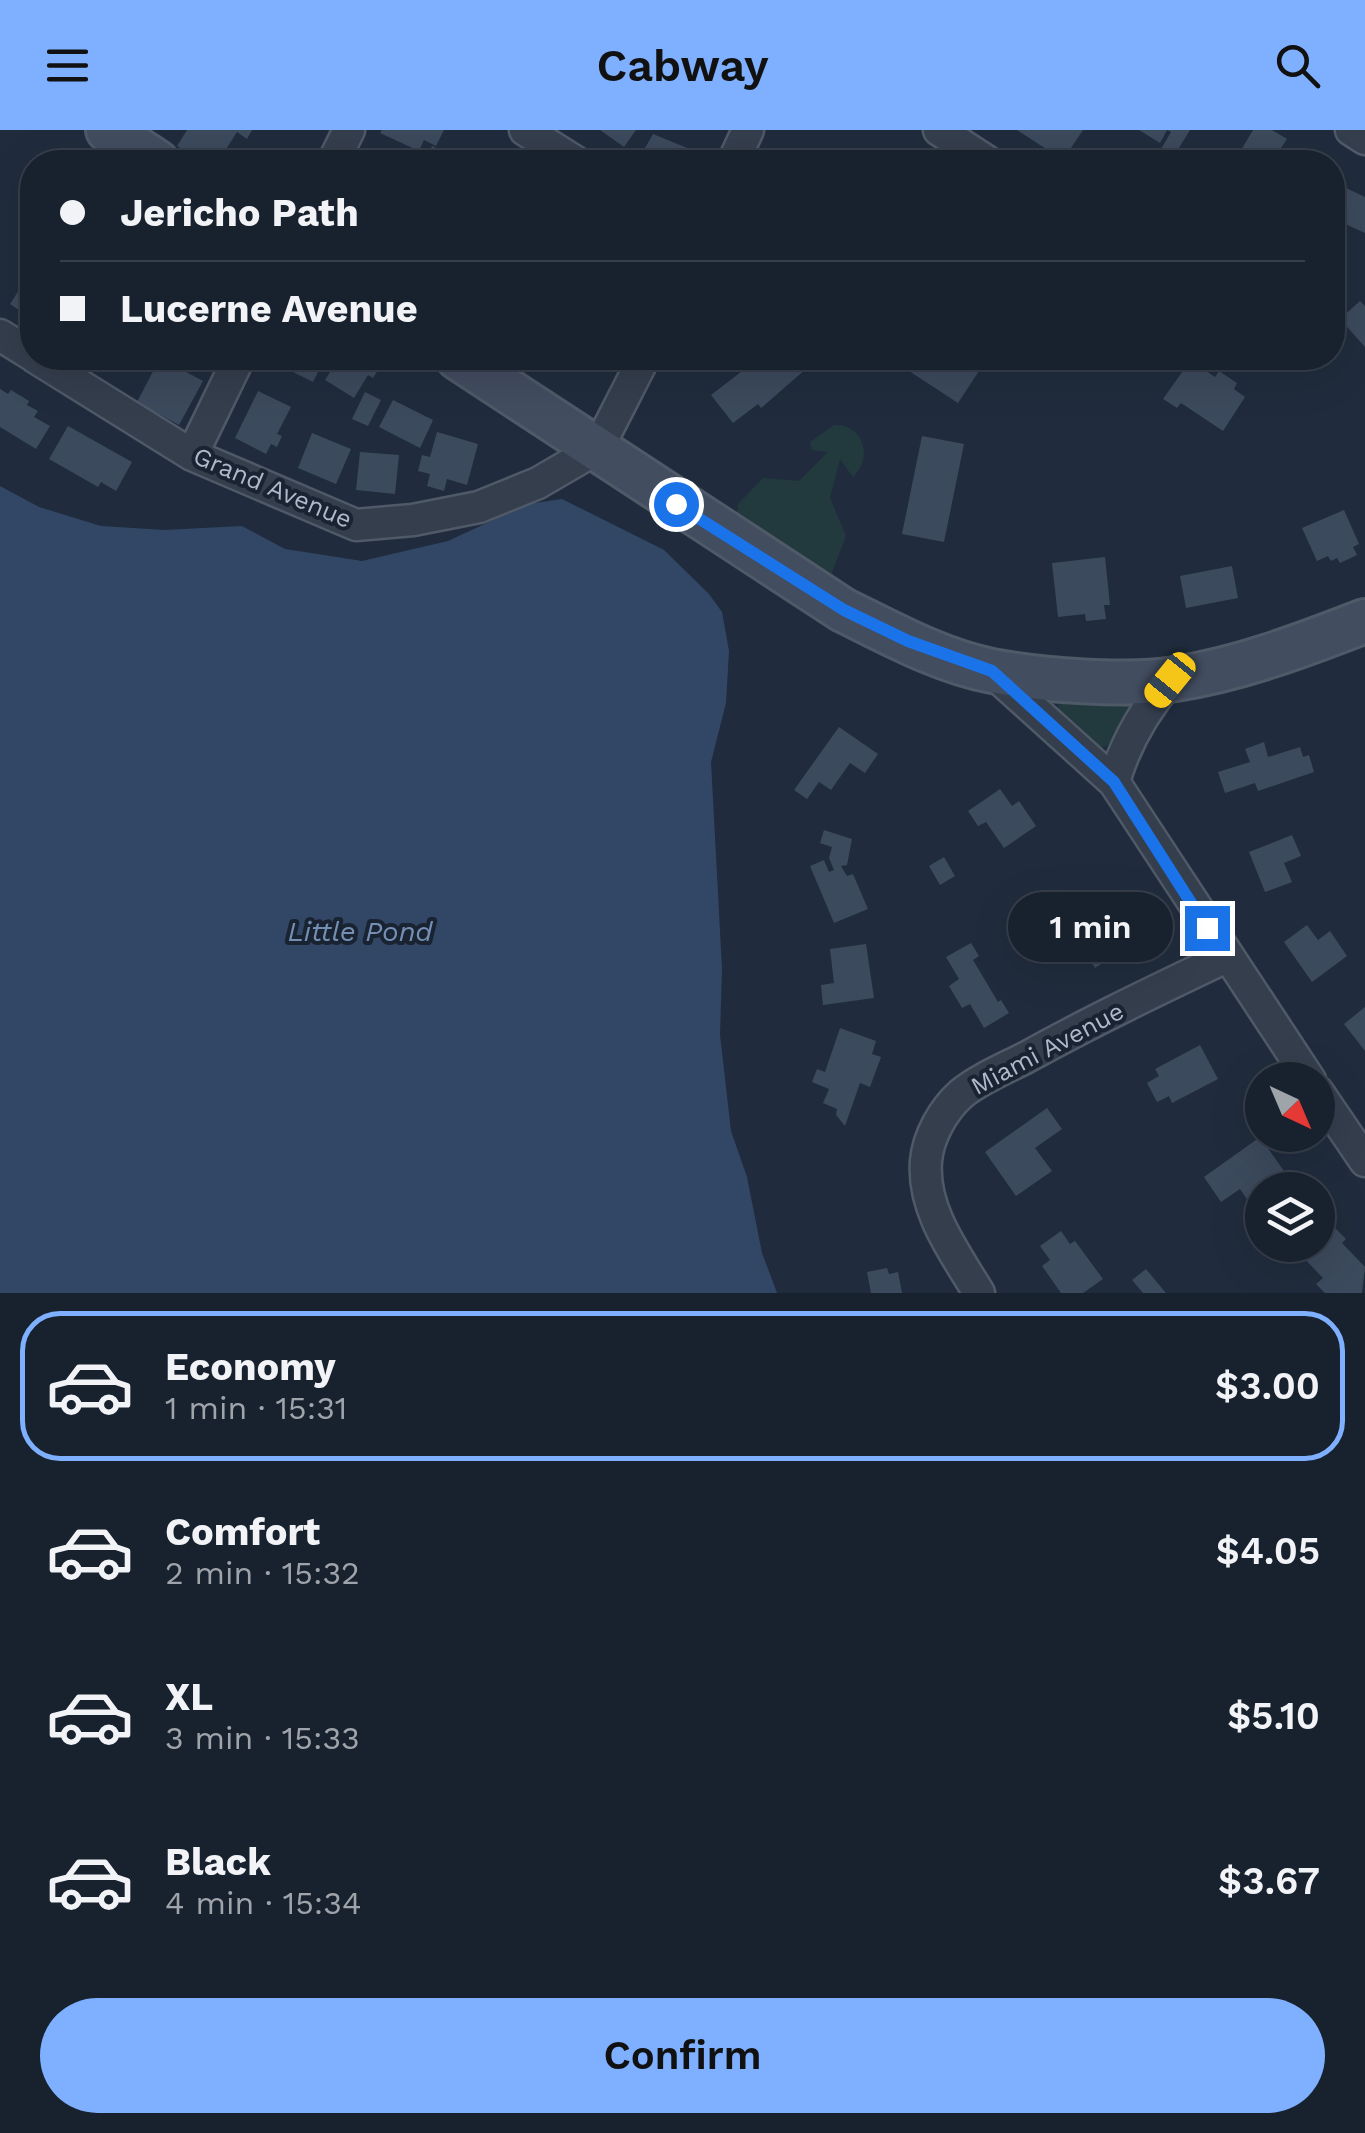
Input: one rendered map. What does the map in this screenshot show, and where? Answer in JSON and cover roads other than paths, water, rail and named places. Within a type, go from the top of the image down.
[{"type":"street","points":[[108,130],[139,150]]},
{"type":"street","points":[[525,130],[557,150]]},
{"type":"street","points":[[938,130],[969,150]]},
{"type":"street","points":[[1350,130],[1365,139]]},
{"type":"street","name":"Grand Avenue","points":[[56,370],[192,455],[356,525],[413,520],[479,507],[538,484],[598,448]]},
{"type":"street","points":[[192,455],[233,370]]},
{"type":"street","points":[[477,370],[598,448],[644,483],[844,610],[908,641],[992,671],[1087,680],[1170,680],[1284,651],[1365,622]]},
{"type":"street","points":[[598,448],[638,370]]},
{"type":"street","points":[[992,671],[1114,782],[1298,1062]]},
{"type":"street","points":[[1114,782],[1126,746],[1170,680]]},
{"type":"street","name":"Miami Avenue","points":[[979,1293],[938,1224],[926,1178],[926,1157],[939,1120],[962,1094],[976,1086],[1096,1019],[1226,958]]},
{"type":"street","points":[[1335,1117],[1365,1161]]},
{"type":"water","name":"Little Pond","points":[[0,486],[39,507],[101,526],[164,530],[242,526],[285,549],[362,561],[448,541],[528,504],[562,499],[664,550],[709,594],[722,612],[729,651],[726,703],[711,762],[722,969],[720,1035],[731,1131],[747,1177],[762,1253],[777,1293],[0,1293]]}]
